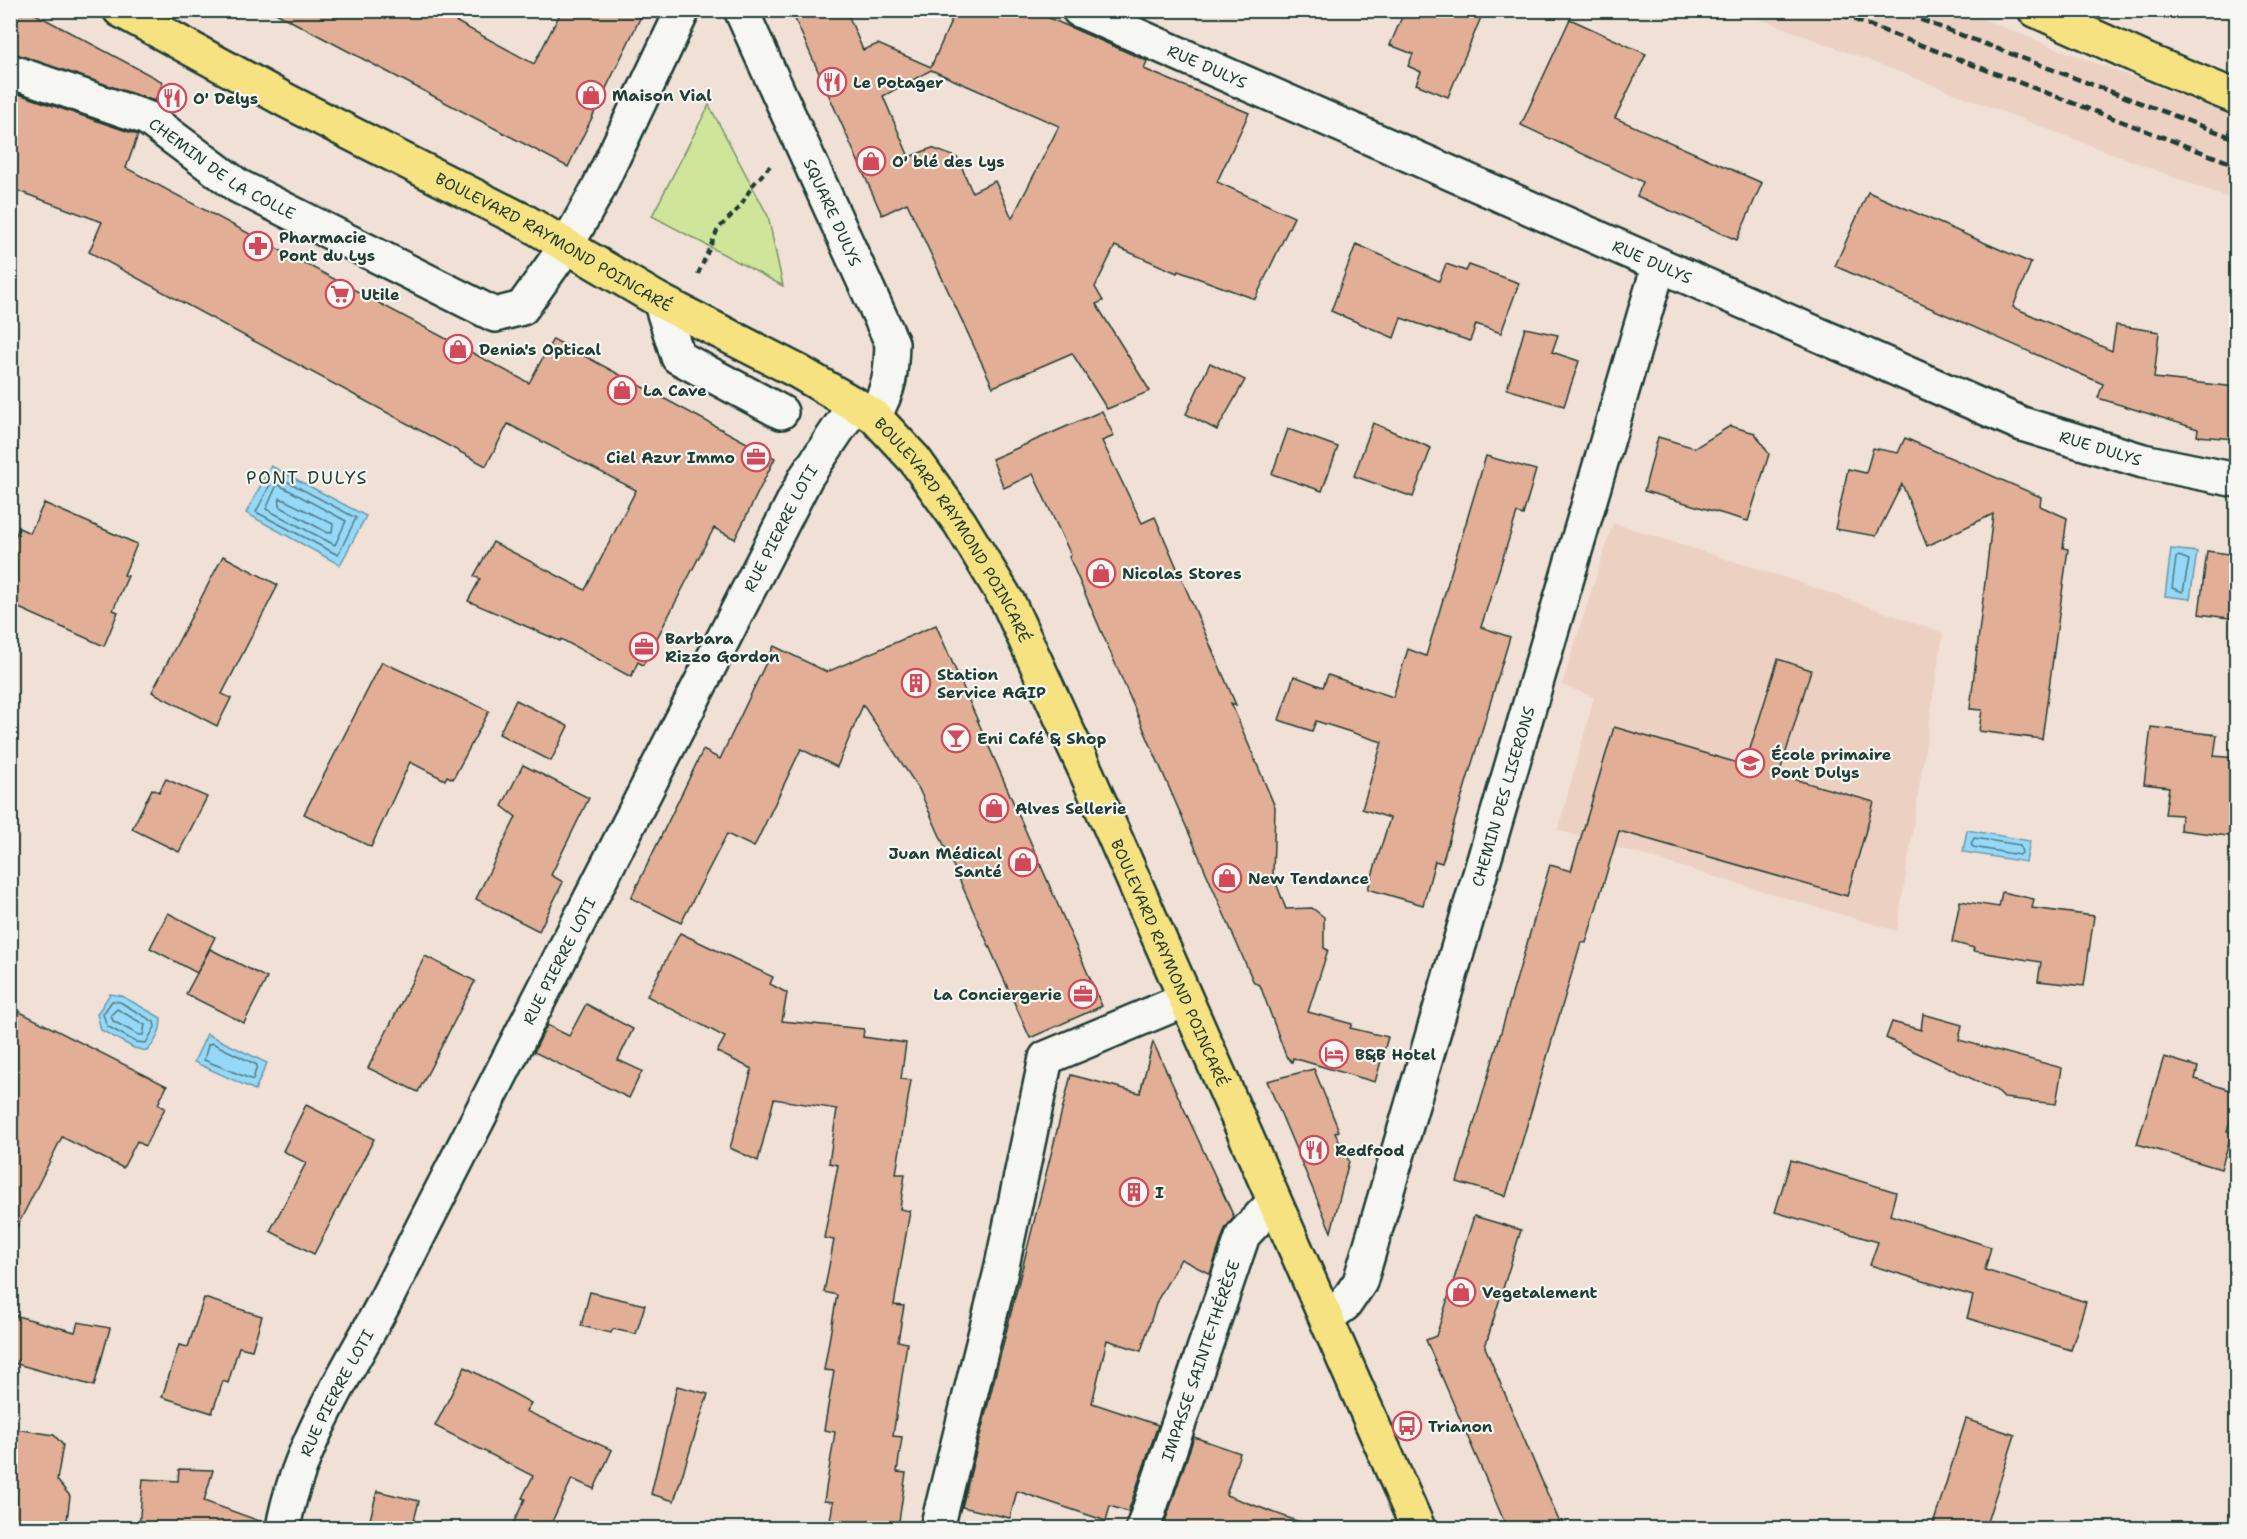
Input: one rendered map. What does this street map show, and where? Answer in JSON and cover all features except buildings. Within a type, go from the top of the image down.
[{"type":"main road","name":"BOULEVARD RAYMOND POINCARÉ","points":[[120,10],[567,245],[660,301],[864,410],[915,460],[960,523],[1009,604],[1327,1317],[1418,1528]]},
{"type":"main road","points":[[2035,10],[2148,62],[2236,97]]},
{"type":"street","name":"CHEMIN DE LA COLLE","points":[[10,71],[147,118],[238,186],[495,315],[522,308],[567,245],[597,191],[682,10]]},
{"type":"street","name":"SQUARE DULYS","points":[[741,10],[892,343],[891,374],[887,392],[864,410]]},
{"type":"street","name":"RUE DULYS","points":[[1079,10],[2022,424],[2143,461],[2236,480]]},
{"type":"street","name":"CHEMIN DES LISERONS","points":[[1327,1317],[1345,1304],[1360,1282],[1659,265]]},
{"type":"street","points":[[660,301],[678,357],[781,411]]},
{"type":"street","name":"RUE PIERRE LOTI","points":[[283,1528],[287,1505],[315,1432],[383,1305],[806,477],[864,410]]},
{"type":"street","points":[[937,1528],[1000,1275],[1046,1058],[1185,1000]]},
{"type":"street","name":"IMPASSE SAINTE-THÉRÈSE","points":[[1143,1528],[1243,1235],[1274,1202]]},
{"type":"path","points":[[698,274],[718,229],[740,207],[752,186],[770,166],[780,167]]},
{"type":"shaded area","points":[[1740,11],[1961,11],[2236,117],[2236,201]]},
{"type":"shaded area","name":"École primaire Pont Dulys","points":[[1613,523],[1796,581],[1943,633],[1897,931],[1558,830],[1594,697],[1562,685]]},
{"type":"green space","points":[[709,105],[768,216],[783,286],[652,216]]},
{"type":"water","points":[[271,466],[366,516],[340,565],[246,513]]},
{"type":"water","points":[[2171,549],[2197,552],[2190,599],[2165,596]]},
{"type":"water","points":[[1967,830],[2030,841],[2026,862],[1963,852]]},
{"type":"water","points":[[110,994],[122,996],[161,1018],[157,1036],[147,1051],[134,1048],[101,1030],[97,1014]]},
{"type":"water","points":[[207,1034],[267,1063],[255,1090],[194,1062]]},
{"type":"railway","points":[[1829,10],[2236,165]]},
{"type":"railway","points":[[1895,10],[2236,139]]},
{"type":"place","name":"Le Potager","points":[[832,82]]},
{"type":"place","name":"Maison Vial","points":[[591,95]]},
{"type":"place","name":"O' Delys","points":[[172,98]]},
{"type":"place","name":"O' blé des Lys","points":[[871,161]]},
{"type":"place","name":"Pharmacie Pont du Lys","points":[[258,246]]},
{"type":"place","name":"Utile","points":[[340,294]]},
{"type":"place","name":"Denia's Optical","points":[[458,349]]},
{"type":"place","name":"La Cave","points":[[622,390]]},
{"type":"place","name":"Ciel Azur Immo","points":[[756,457]]},
{"type":"place","name":"Nicolas Stores","points":[[1101,573]]},
{"type":"place","name":"Barbara Rizzo Gordon","points":[[644,647]]},
{"type":"place","name":"Station Service AGIP","points":[[916,683]]},
{"type":"place","name":"Eni Café & Shop","points":[[956,738]]},
{"type":"place","name":"École primaire Pont Dulys","points":[[1750,763]]},
{"type":"place","name":"Alves Sellerie","points":[[994,808]]},
{"type":"place","name":"Juan Médical Santé","points":[[1023,862]]},
{"type":"place","name":"New Tendance","points":[[1227,878]]},
{"type":"place","name":"La Conciergerie","points":[[1083,994]]},
{"type":"place","name":"B&B Hotel","points":[[1334,1054]]},
{"type":"place","name":"Redfood","points":[[1314,1150]]},
{"type":"place","name":"I","points":[[1134,1192]]},
{"type":"place","name":"Vegetalement","points":[[1461,1292]]},
{"type":"place","name":"Trianon","points":[[1407,1426]]},
{"type":"district","name":"PONT DULYS","points":[[307,478]]}]
